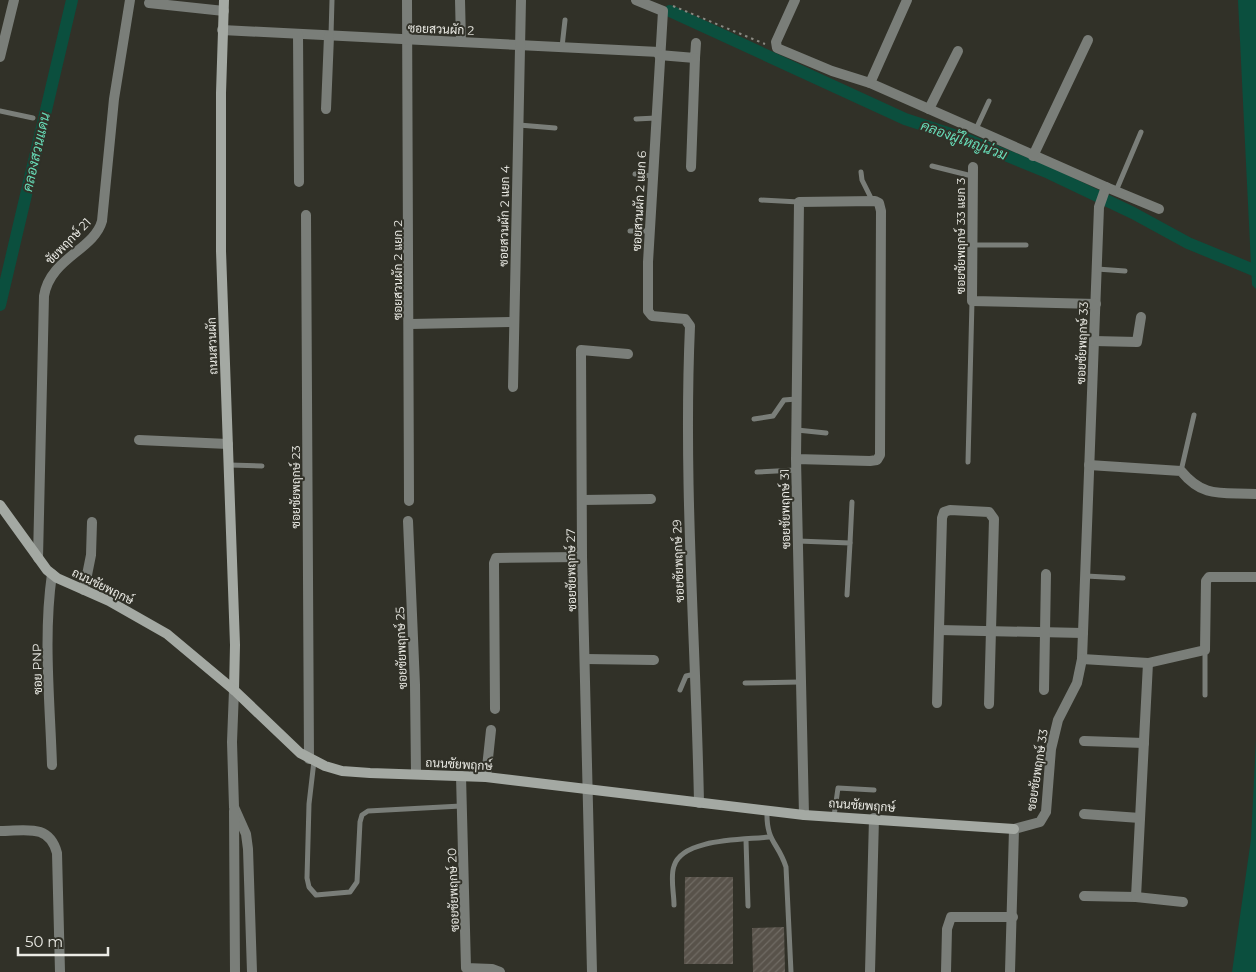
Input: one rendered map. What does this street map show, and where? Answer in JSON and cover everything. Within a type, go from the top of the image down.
[{"type":"street","points":[[0,57],[14,0]]},
{"type":"street","name":"ชัยพฤกษ์ 21","points":[[38,558],[44,296],[47,282],[57,269],[98,230],[102,221],[114,99],[130,0]]},
{"type":"street","name":"ซอยสวนผัก 2 แยก 2","points":[[407,0],[410,324],[408,501]]},
{"type":"street","points":[[460,0],[461,42]]},
{"type":"street","name":"ซอยสวนผัก 2 แยก 4","points":[[513,387],[521,0]]},
{"type":"street","points":[[636,0],[656,9]]},
{"type":"street","points":[[795,0],[776,42],[777,48],[832,72],[870,83],[976,129],[1104,192],[1116,192],[1159,208]]},
{"type":"street","points":[[870,83],[907,0]]},
{"type":"street","points":[[149,3],[224,5]]},
{"type":"street","name":"ถนนสวนผัก","points":[[224,5],[222,30],[221,251],[235,635],[234,690]]},
{"type":"street","name":"ซอยสวนผัก 2 แยก 6","points":[[656,9],[662,11],[652,176],[649,314],[652,316],[686,319]]},
{"type":"street","name":"ซอยสวนผัก 2","points":[[222,30],[562,47],[695,58]]},
{"type":"street","points":[[298,34],[300,182]]},
{"type":"street","points":[[326,109],[330,36]]},
{"type":"street","points":[[1034,156],[1088,40]]},
{"type":"street","points":[[691,167],[696,43]]},
{"type":"street","points":[[929,109],[958,51]]},
{"type":"street","name":"ซอยชัยพฤกษ์ 33 แยก 3","points":[[973,171],[972,301],[1096,304]]},
{"type":"street","name":"ซอยชัยพฤกษ์ 33","points":[[1014,829],[1040,822],[1046,812],[1051,749],[1058,720],[1077,683],[1082,659],[1097,269],[1104,192]]},
{"type":"street","points":[[796,459],[870,461],[877,460],[880,455],[882,211],[879,202],[872,200],[799,202]]},
{"type":"street","name":"ซอยชัยพฤกษ์ 31","points":[[799,202],[796,459],[804,815]]},
{"type":"street","name":"ซอยชัยพฤกษ์ 23","points":[[306,216],[311,760]]},
{"type":"street","points":[[1094,341],[1137,342],[1141,317]]},
{"type":"street","name":"ซอยชัยพฤกษ์ 29","points":[[686,319],[690,326],[689,531],[696,674],[698,803]]},
{"type":"street","points":[[410,324],[514,322]]},
{"type":"street","name":"ซอยชัยพฤกษ์ 27","points":[[592,972],[586,659],[582,557],[581,350],[628,354]]},
{"type":"street","points":[[139,440],[228,444]]},
{"type":"street","points":[[1089,465],[1181,471],[1194,485],[1204,491],[1256,494]]},
{"type":"street","points":[[582,500],[651,499]]},
{"type":"street","name":"ถนนชัยพฤกษ์","points":[[0,505],[38,558],[52,574],[125,610],[167,634],[234,690],[280,735],[311,760],[342,771],[486,777],[804,815],[874,818],[1014,829]]},
{"type":"street","points":[[937,703],[942,518],[944,512],[950,510],[989,512],[994,519],[992,631],[988,704]]},
{"type":"street","name":"ซอยชัยพฤกษ์ 25","points":[[408,521],[415,685],[416,774]]},
{"type":"street","points":[[84,590],[91,555],[92,522]]},
{"type":"street","points":[[495,709],[494,562],[496,558],[582,557]]},
{"type":"street","name":"ซอย PNP","points":[[52,574],[49,596],[48,655],[52,765]]},
{"type":"street","points":[[1044,690],[1046,574]]},
{"type":"street","points":[[1082,659],[1148,663],[1205,650],[1206,582],[1209,577],[1255,577]]},
{"type":"street","points":[[939,630],[1083,633]]},
{"type":"street","points":[[586,659],[654,660]]},
{"type":"street","points":[[1136,897],[1148,663]]},
{"type":"street","points":[[234,690],[232,742],[235,972]]},
{"type":"street","points":[[486,777],[492,730]]},
{"type":"street","points":[[1084,741],[1144,743]]},
{"type":"street","name":"ซอยชัยพฤกษ์ 20","points":[[461,776],[466,970],[492,968],[500,972]]},
{"type":"street","points":[[234,807],[246,834],[248,849],[252,972]]},
{"type":"street","points":[[1084,814],[1140,818]]},
{"type":"street","points":[[870,972],[874,818]]},
{"type":"street","points":[[1010,972],[1014,829]]},
{"type":"street","points":[[0,831],[40,831],[54,841],[57,853],[60,972]]},
{"type":"street","points":[[1084,896],[1136,897],[1183,902]]},
{"type":"street","points":[[946,972],[947,929],[951,917],[1013,917]]},
{"type":"lane","points":[[330,36],[332,0]]},
{"type":"lane","points":[[562,47],[565,20]]},
{"type":"lane","points":[[976,129],[989,101]]},
{"type":"lane","points":[[0,111],[33,118]]},
{"type":"lane","points":[[636,119],[656,118]]},
{"type":"lane","points":[[518,126],[555,128]]},
{"type":"lane","points":[[1116,192],[1141,132]]},
{"type":"lane","points":[[932,166],[973,171]]},
{"type":"lane","points":[[861,172],[862,180],[872,200]]},
{"type":"lane","points":[[635,174],[652,176]]},
{"type":"lane","points":[[762,200],[799,202]]},
{"type":"lane","points":[[630,232],[650,231]]},
{"type":"lane","points":[[972,245],[1026,245]]},
{"type":"lane","points":[[1097,269],[1125,271]]},
{"type":"lane","points":[[968,462],[972,301]]},
{"type":"lane","points":[[754,419],[770,417],[784,400],[797,399]]},
{"type":"lane","points":[[1181,471],[1194,415]]},
{"type":"lane","points":[[797,430],[826,433]]},
{"type":"lane","points":[[229,466],[262,466]]},
{"type":"lane","points":[[757,472],[797,470]]},
{"type":"lane","points":[[847,595],[852,502]]},
{"type":"lane","points":[[798,542],[850,543]]},
{"type":"lane","points":[[1086,576],[1124,578]]},
{"type":"lane","points":[[1205,650],[1205,695]]},
{"type":"lane","points":[[680,690],[686,676],[696,674]]},
{"type":"lane","points":[[745,683],[800,682]]},
{"type":"lane","points":[[311,760],[308,878],[309,887],[316,895],[350,892],[354,888],[357,882],[360,822],[362,815],[368,811],[462,806]]},
{"type":"lane","points":[[834,816],[838,788],[874,790]]},
{"type":"lane","points":[[767,810],[770,837],[782,855],[786,868],[791,972]]},
{"type":"lane","points":[[674,905],[673,874],[678,858],[691,848],[698,845],[770,837]]},
{"type":"lane","points":[[746,840],[748,906]]},
{"type":"path","points":[[656,9],[669,5],[736,34],[777,48]]},
{"type":"shaded area","points":[[1238,0],[1256,0],[1256,289],[1252,285]]},
{"type":"shaded area","points":[[1256,740],[1256,972],[1232,972],[1251,839]]},
{"type":"building","points":[[685,877],[733,877],[733,964],[684,964]]},
{"type":"building","points":[[784,927],[785,972],[753,972],[752,928]]},
{"type":"waterway","name":"คลองสวนแดน","points":[[0,305],[72,0]]},
{"type":"waterway","name":"คลองผู้ใหญ่น่วม","points":[[670,11],[905,119],[966,139],[1049,173],[1133,213],[1188,243],[1256,271]]}]
